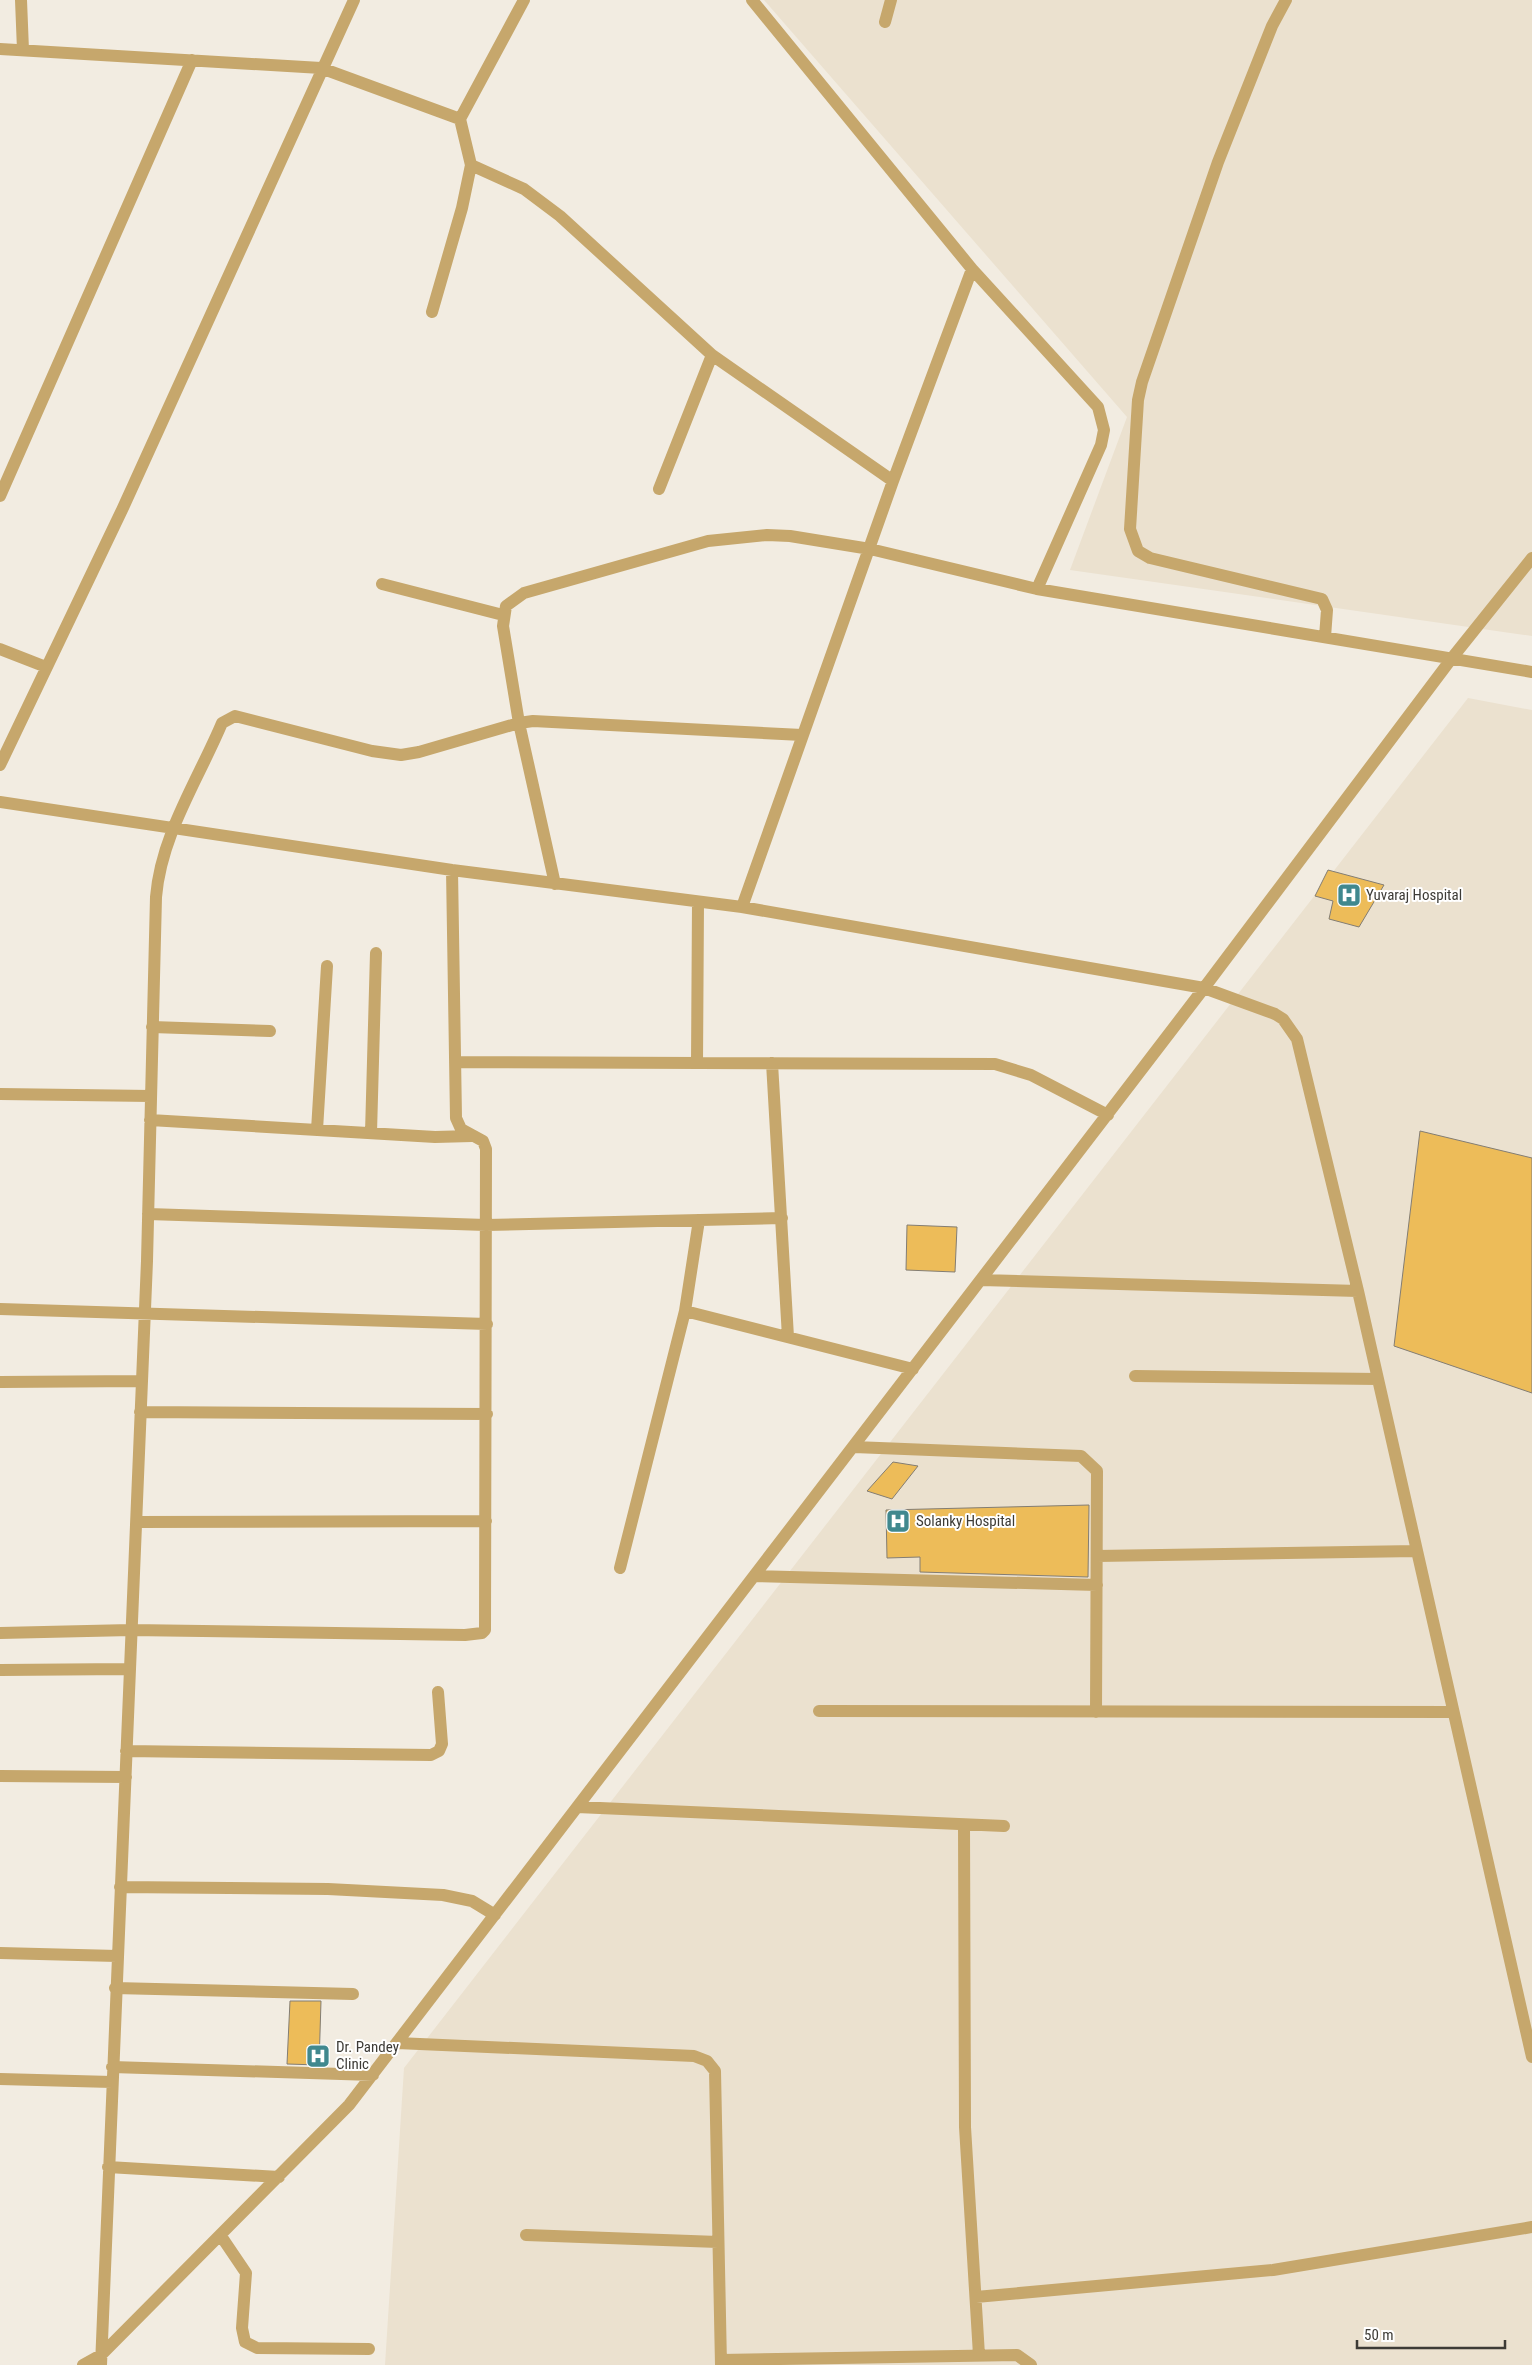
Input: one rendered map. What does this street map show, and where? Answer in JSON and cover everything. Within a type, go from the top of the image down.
[{"type":"street","points":[[21,0],[23,50]]},
{"type":"street","points":[[0,765],[122,510],[321,68],[354,0]]},
{"type":"street","points":[[432,312],[462,208],[471,165],[460,119],[524,0]]},
{"type":"street","points":[[752,0],[972,269],[1098,407],[1104,430],[1101,445],[1038,589]]},
{"type":"street","points":[[885,22],[891,0]]},
{"type":"street","points":[[1286,0],[1272,26],[1218,162],[1142,382],[1138,400],[1130,529],[1138,551],[1150,558],[1322,599],[1327,610],[1325,636]]},
{"type":"street","points":[[0,49],[321,68],[460,119]]},
{"type":"street","points":[[0,496],[192,60]]},
{"type":"street","points":[[471,165],[524,189],[560,216],[712,355],[893,481]]},
{"type":"street","points":[[742,907],[893,481],[972,269]]},
{"type":"street","points":[[660,489],[712,355]]},
{"type":"street","points":[[555,884],[519,723],[503,626],[503,614],[506,606],[524,593],[708,541],[768,535],[870,549],[1038,589],[1532,672]]},
{"type":"street","points":[[83,2365],[101,2360],[349,2105],[1108,1114],[1452,658],[1532,558]]},
{"type":"street","points":[[382,584],[503,614]]},
{"type":"street","points":[[0,649],[46,667]]},
{"type":"street","points":[[101,2360],[142,1381],[157,883],[173,828],[222,723],[229,717],[245,718],[372,751],[400,755],[419,752],[519,723],[548,722],[802,735]]},
{"type":"street","points":[[0,802],[452,870],[698,903],[742,907],[1204,988],[1275,1014],[1283,1019],[1297,1040],[1358,1291],[1532,2057]]},
{"type":"street","points":[[0,1632],[131,1630],[465,1635],[482,1633],[487,1624],[486,1149],[483,1141],[461,1129],[456,1118],[452,870]]},
{"type":"street","points":[[697,1063],[698,903]]},
{"type":"street","points":[[371,1134],[376,953]]},
{"type":"street","points":[[317,1130],[327,966]]},
{"type":"street","points":[[152,1027],[270,1031]]},
{"type":"street","points":[[455,1062],[995,1064],[1031,1075],[1108,1114]]},
{"type":"street","points":[[772,1063],[788,1337]]},
{"type":"street","points":[[0,1094],[151,1096]]},
{"type":"street","points":[[150,1120],[371,1134],[435,1137],[472,1136]]},
{"type":"street","points":[[148,1214],[486,1225],[782,1218]]},
{"type":"street","points":[[620,1568],[685,1311],[699,1220]]},
{"type":"street","points":[[981,1280],[1358,1291]]},
{"type":"street","points":[[0,1309],[144,1315],[487,1324]]},
{"type":"street","points":[[685,1311],[913,1369]]},
{"type":"street","points":[[1135,1376],[1378,1379]]},
{"type":"street","points":[[0,1382],[142,1381]]},
{"type":"street","points":[[140,1412],[487,1414]]},
{"type":"street","points":[[854,1447],[1081,1456],[1097,1471],[1096,1712]]},
{"type":"street","points":[[136,1522],[486,1521]]},
{"type":"street","points":[[1097,1556],[1417,1551]]},
{"type":"street","points":[[755,1576],[1097,1586]]},
{"type":"street","points":[[0,1670],[129,1669]]},
{"type":"street","points":[[126,1752],[431,1755],[438,1751],[442,1744],[438,1692]]},
{"type":"street","points":[[818,1710],[1453,1712]]},
{"type":"street","points":[[0,1776],[126,1777]]},
{"type":"street","points":[[577,1807],[1004,1826]]},
{"type":"street","points":[[964,1825],[965,2127],[979,2355]]},
{"type":"street","points":[[120,1887],[328,1889],[443,1895],[472,1901],[495,1915]]},
{"type":"street","points":[[0,1953],[117,1956]]},
{"type":"street","points":[[116,1988],[353,1994]]},
{"type":"street","points":[[397,2043],[694,2056],[707,2061],[715,2071],[721,2363],[954,2360],[979,2355],[1017,2354],[1032,2365]]},
{"type":"street","points":[[112,2067],[373,2075]]},
{"type":"street","points":[[0,2079],[112,2082]]},
{"type":"street","points":[[108,2167],[280,2177]]},
{"type":"street","points":[[976,2297],[1273,2270],[1532,2227]]},
{"type":"street","points":[[526,2235],[718,2242]]},
{"type":"street","points":[[221,2236],[246,2273],[242,2328],[245,2342],[257,2348],[369,2349]]},
{"type":"shaded area","points":[[764,0],[1532,0],[1532,636],[1070,570],[1127,417]]},
{"type":"shaded area","points":[[1468,698],[1532,710],[1532,2365],[385,2365],[404,2068]]},
{"type":"building","points":[[1328,870],[1384,885],[1359,927],[1329,919],[1333,901],[1315,896]]},
{"type":"building","points":[[1420,1131],[1532,1158],[1532,1393],[1394,1346]]},
{"type":"building","points":[[907,1225],[957,1227],[955,1272],[906,1270]]},
{"type":"building","points":[[893,1462],[918,1466],[892,1499],[867,1491]]},
{"type":"building","points":[[1089,1505],[1088,1577],[920,1572],[920,1557],[887,1558],[886,1510]]},
{"type":"building","points":[[290,2001],[321,2001],[319,2065],[287,2064]]},
{"type":"place","name":"Yuvaraj Hospital","points":[[1349,895]]},
{"type":"place","name":"Solanky Hospital","points":[[898,1521]]},
{"type":"place","name":"Dr. Pandey Clinic","points":[[318,2056]]}]
